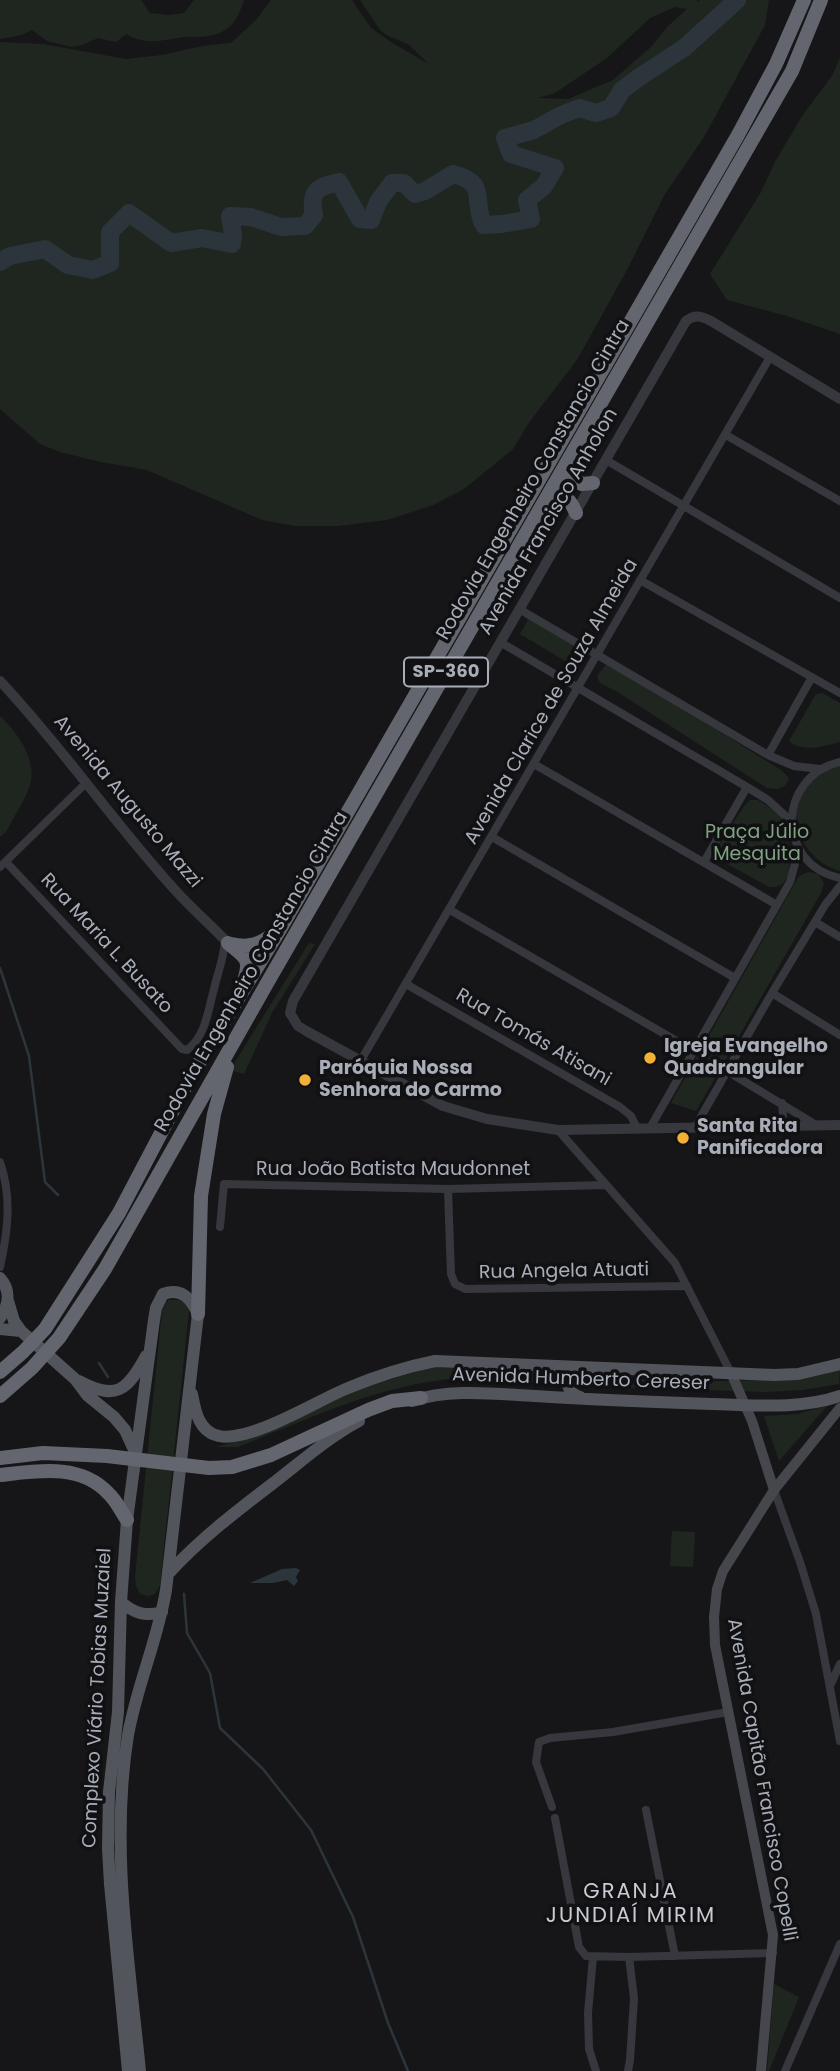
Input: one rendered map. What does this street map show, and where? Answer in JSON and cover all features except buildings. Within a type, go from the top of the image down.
[{"type":"highway","name":"Rodovia Engenheiro Constancio Cintra","points":[[0,1372],[45,1329],[119,1213],[191,1076],[282,926],[738,135],[776,64],[804,0]]},
{"type":"highway","name":"Rodovia Engenheiro Constancio Cintra","points":[[0,1396],[32,1368],[59,1338],[105,1269],[792,71],[821,0]]},
{"type":"highway","points":[[570,457],[571,478],[582,484],[593,483]]},
{"type":"highway","points":[[545,501],[560,496],[566,497],[576,513]]},
{"type":"highway","points":[[227,942],[247,947],[261,943],[282,926]]},
{"type":"highway","points":[[227,942],[247,959],[248,966],[243,985],[230,1012]]},
{"type":"highway","points":[[198,1314],[201,1196],[214,1114],[233,1046]]},
{"type":"highway","points":[[0,1458],[43,1453],[107,1455],[209,1468],[232,1467],[254,1462],[392,1401],[421,1398]]},
{"type":"highway","points":[[0,1475],[52,1470],[84,1475],[108,1492],[127,1520]]},
{"type":"main road","points":[[0,1278],[8,1290],[14,1321],[21,1331]]},
{"type":"main road","name":"Complexo Viário Tobias Muzaiel","points":[[128,2071],[108,1849],[108,1792],[119,1687],[127,1520],[156,1308],[163,1294],[178,1291],[192,1301],[198,1314]]},
{"type":"main road","points":[[0,1318],[8,1301]]},
{"type":"main road","points":[[140,2071],[121,1870],[120,1806],[128,1735],[162,1612],[198,1314]]},
{"type":"main road","points":[[0,1329],[21,1331]]},
{"type":"main road","name":"Complexo Viário Tobias Muzaiel","points":[[21,1331],[75,1379],[87,1395],[114,1417],[125,1430],[135,1452]]},
{"type":"main road","name":"Complexo Viário Tobias Muzaiel","points":[[75,1379],[94,1389],[111,1392],[122,1389],[138,1370],[151,1345]]},
{"type":"main road","name":"Avenida Humberto Cereser","points":[[190,1383],[195,1411],[201,1425],[209,1432],[230,1437],[261,1428],[382,1374],[435,1362],[798,1374],[840,1364]]},
{"type":"main road","points":[[590,1400],[572,1395],[568,1390],[570,1377],[584,1372],[611,1369]]},
{"type":"main road","points":[[731,1373],[756,1433],[774,1490]]},
{"type":"main road","name":"Avenida Humberto Cereser","points":[[168,1573],[218,1526],[348,1427],[380,1412],[421,1398],[457,1394],[590,1400],[800,1404],[840,1396]]},
{"type":"main road","name":"Avenida Capitão Francisco Copelli","points":[[761,2071],[773,1935],[715,1645],[717,1589],[723,1570],[774,1490],[840,1408]]},
{"type":"main road","points":[[121,1602],[140,1614],[162,1612]]},
{"type":"street","name":"Avenida Francisco Anholon","points":[[360,1062],[298,1026],[290,1013],[293,1001],[680,329],[690,318],[698,316],[770,357]]},
{"type":"street","points":[[770,357],[840,398]]},
{"type":"street","name":"Avenida Clarice de Souza Almeida","points":[[360,1062],[770,357]]},
{"type":"street","points":[[726,435],[840,501]]},
{"type":"street","points":[[606,460],[840,598]]},
{"type":"street","points":[[640,580],[840,694]]},
{"type":"street","points":[[519,609],[768,754],[794,766],[820,769]]},
{"type":"street","points":[[500,642],[747,787],[768,800],[792,821]]},
{"type":"street","points":[[768,754],[812,677]]},
{"type":"street","name":"Avenida Augusto Mazzi","points":[[0,681],[33,716],[176,891],[227,942]]},
{"type":"street","points":[[840,761],[820,769],[810,777],[792,809],[793,831],[799,849],[819,871],[840,878]]},
{"type":"street","points":[[534,764],[777,905]]},
{"type":"street","points":[[3,864],[86,783]]},
{"type":"street","points":[[704,862],[747,787]]},
{"type":"street","points":[[492,837],[735,978]]},
{"type":"street","points":[[650,1128],[790,881],[799,849]]},
{"type":"street","name":"Rua Maria L. Busato","points":[[3,864],[182,1049],[187,1050],[194,1045],[206,1021],[227,942]]},
{"type":"street","points":[[695,1127],[772,993],[840,886]]},
{"type":"street","points":[[450,909],[694,1051]]},
{"type":"street","points":[[815,922],[840,937]]},
{"type":"street","name":"Rua Tomás Atisani","points":[[406,984],[620,1107],[631,1116],[637,1128]]},
{"type":"street","points":[[772,993],[840,1035]]},
{"type":"street","points":[[360,1062],[443,1106],[465,1114],[558,1130],[840,1125]]},
{"type":"street","points":[[727,1071],[816,1125]]},
{"type":"street","points":[[776,1126],[783,1116],[782,1103]]},
{"type":"street","points":[[558,1130],[675,1263],[731,1373]]},
{"type":"street","points":[[0,1162],[9,1202],[6,1243],[0,1266]]},
{"type":"street","name":"Rua João Batista Maudonnet","points":[[220,1227],[224,1184],[448,1189],[605,1185]]},
{"type":"street","name":"Rua Angela Atuati","points":[[448,1189],[451,1274],[455,1284],[466,1289],[687,1286]]},
{"type":"street","points":[[774,1490],[816,1614],[840,1741]]},
{"type":"street","points":[[833,1694],[840,1664]]},
{"type":"street","points":[[552,1807],[536,1762],[539,1742],[550,1738],[612,1732],[728,1712]]},
{"type":"street","points":[[646,1810],[675,1956]]},
{"type":"street","points":[[555,1818],[579,1948],[586,1956],[773,1953]]},
{"type":"street","points":[[785,2071],[840,1944]]},
{"type":"street","points":[[593,1957],[588,2014],[589,2049],[596,2071]]},
{"type":"street","points":[[628,2071],[634,1998],[629,1957]]},
{"type":"green space","points":[[0,0],[141,0],[150,13],[169,15],[184,13],[194,0],[244,0],[231,25],[213,35],[152,41],[126,34],[116,42],[98,38],[71,47],[47,41],[32,30],[0,39]]},
{"type":"green space","points":[[271,0],[352,0],[371,28],[429,64],[408,44],[380,30],[360,0],[769,0],[765,25],[704,137],[665,194],[577,360],[530,421],[513,449],[464,489],[433,505],[387,520],[337,526],[296,526],[262,520],[147,470],[101,462],[40,444],[0,409],[0,42],[43,44],[126,59],[231,43],[256,20]],"holes":[[[675,7],[687,9],[667,27],[652,46],[613,80],[568,99],[539,98],[555,93],[607,58],[650,18]]]},
{"type":"green space","points":[[840,58],[840,334],[727,300],[710,274],[761,192],[802,116],[832,76]]},
{"type":"green space","points":[[529,618],[580,648],[576,658],[567,662],[520,634]]},
{"type":"green space","points":[[608,662],[781,770],[789,778],[785,786],[767,788],[600,683],[597,676]]},
{"type":"green space","points":[[822,693],[840,703],[840,742],[813,748],[794,745],[789,741],[816,694]]},
{"type":"green space","points":[[0,716],[14,731],[25,749],[31,778],[21,804],[6,832],[0,837]]},
{"type":"green space","name":"Praça Júlio Mesquita","points":[[840,763],[840,871],[816,857],[807,847],[801,836],[798,810],[801,797],[811,780],[822,771]]},
{"type":"green space","name":"Praça Júlio Mesquita","points":[[750,800],[758,800],[784,817],[790,860],[786,880],[779,886],[769,887],[724,862],[719,854],[719,845]]},
{"type":"green space","points":[[808,872],[818,874],[824,883],[821,893],[696,1111],[671,1103],[799,876]]},
{"type":"green space","points":[[309,943],[315,944],[272,1013],[244,1074],[230,1070]]},
{"type":"green space","points":[[168,1300],[183,1300],[189,1311],[160,1585],[155,1594],[148,1596],[140,1594],[135,1577],[162,1311]]},
{"type":"green space","points":[[432,1367],[546,1369],[552,1374],[550,1384],[474,1378],[405,1386],[320,1413],[238,1447],[216,1447],[254,1436],[361,1388]]},
{"type":"green space","points":[[840,1369],[839,1384],[803,1390],[766,1392],[585,1386],[585,1376],[745,1381]]},
{"type":"green space","points":[[827,1406],[779,1461],[764,1416],[797,1414]]},
{"type":"green space","points":[[672,1531],[695,1532],[693,1567],[670,1566]]},
{"type":"green space","points":[[774,1984],[799,1997],[767,2071]]},
{"type":"shaded area","points":[[282,1569],[300,1570],[294,1586],[287,1580],[250,1583]]},
{"type":"waterway","points":[[0,262],[10,256],[45,249],[68,265],[93,270],[110,263],[110,232],[129,213],[171,243],[202,238],[232,244],[230,216],[251,217],[281,227],[305,226],[314,215],[313,200],[316,191],[339,182],[360,219],[371,220],[378,202],[392,183],[404,183],[415,194],[453,174],[464,178],[476,188],[480,217],[484,225],[531,219],[527,200],[544,186],[555,168],[511,154],[505,138],[534,130],[579,108],[596,113],[611,108],[622,90],[684,48],[737,0]]},
{"type":"waterway","points":[[0,968],[29,1056],[45,1182],[58,1195]]},
{"type":"waterway","points":[[99,1363],[108,1377]]},
{"type":"waterway","points":[[184,1594],[187,1633],[210,1673],[220,1728],[263,1769],[311,1830],[353,1917],[388,2023],[408,2071]]},
{"type":"place","name":"Igreja Evangelho Quadrangular","points":[[650,1058]]},
{"type":"place","name":"Paróquia Nossa Senhora do Carmo","points":[[305,1080]]},
{"type":"place","name":"Santa Rita Panificadora","points":[[683,1138]]},
{"type":"district","name":"GRANJA JUNDIAÍ MIRIM","points":[[631,1905]]}]
